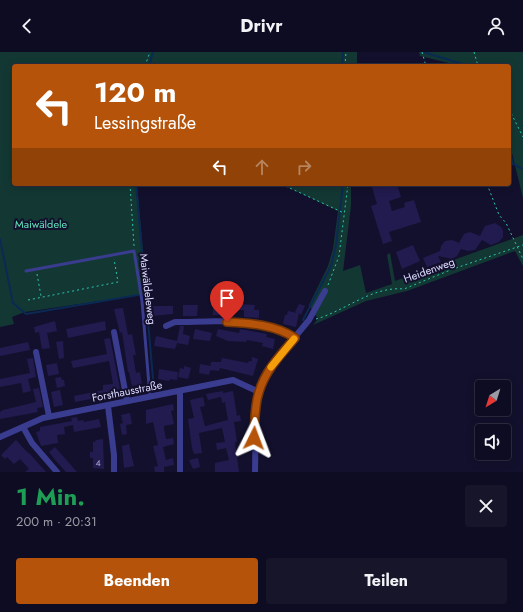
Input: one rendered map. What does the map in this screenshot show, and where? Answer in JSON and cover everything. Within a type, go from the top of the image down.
[{"type":"street","points":[[255,472],[256,408],[259,392],[276,360],[310,320],[325,290]]},
{"type":"street","points":[[166,326],[175,322],[242,322],[285,331],[295,338]]},
{"type":"street","points":[[114,332],[127,401]]},
{"type":"street","points":[[36,352],[49,416]]},
{"type":"street","name":"Forsthausstraße","points":[[0,437],[49,416],[108,406],[233,380],[259,392]]},
{"type":"street","points":[[180,391],[180,472]]},
{"type":"street","points":[[108,406],[114,455],[114,472]]},
{"type":"street","points":[[23,427],[32,443],[57,472]]},
{"type":"lane","points":[[26,271],[134,251]]},
{"type":"lane","name":"Maiwäldeleweg","points":[[134,251],[142,301],[150,397]]},
{"type":"path","points":[[146,64],[150,52]]},
{"type":"path","points":[[345,64],[346,52]]},
{"type":"path","points":[[422,52],[425,64]]},
{"type":"path","points":[[474,52],[477,64]]},
{"type":"path","points":[[511,113],[523,137]]},
{"type":"path","name":"Maiwäldeleweg","points":[[130,186],[134,251]]},
{"type":"path","points":[[285,186],[343,213]]},
{"type":"path","points":[[325,290],[339,256],[343,213],[348,186]]},
{"type":"path","points":[[488,186],[499,215],[506,223],[523,259]]},
{"type":"path","name":"Heidenweg","points":[[318,319],[382,291],[404,289],[453,269],[523,245]]},
{"type":"path","points":[[28,300],[118,282],[113,255]]},
{"type":"path","points":[[36,269],[41,297]]},
{"type":"green space","name":"Maiwäldele","points":[[0,52],[357,52],[357,64],[12,64],[12,186],[137,186],[147,294],[25,312],[12,317],[14,324],[0,327]]},
{"type":"green space","points":[[419,52],[523,52],[523,198],[511,149],[511,64],[453,64],[420,56]]},
{"type":"green space","points":[[285,186],[351,186],[351,206],[343,271],[360,265],[366,293],[392,284],[387,255],[390,253],[395,281],[523,235],[523,266],[515,251],[407,291],[366,301],[313,325],[318,319],[309,305],[328,266],[333,249],[338,211]]},
{"type":"building","points":[[372,186],[398,186],[401,197],[389,201],[392,211],[405,207],[404,203],[414,200],[421,222],[389,232],[392,241],[383,244],[371,206],[377,204]]},
{"type":"building","points":[[495,223],[501,227],[503,231],[503,237],[499,242],[491,245],[482,240],[475,250],[468,251],[461,249],[457,256],[452,259],[438,256],[441,262],[427,267],[423,258],[440,251],[441,246],[445,241],[452,240],[459,243],[464,234],[470,232],[480,236],[485,226]]},
{"type":"building","points":[[413,245],[420,261],[402,269],[396,252]]},
{"type":"building","points":[[239,304],[255,305],[254,310],[259,310],[259,318],[244,317],[244,310],[238,310]]},
{"type":"building","points":[[299,304],[305,306],[301,315],[299,313],[296,327],[283,324],[285,315],[287,315],[288,311],[297,313],[295,312]]},
{"type":"building","points":[[183,305],[198,305],[197,316],[183,316]]},
{"type":"building","points":[[232,305],[232,315],[213,315],[213,306]]},
{"type":"building","points":[[151,306],[173,306],[173,314],[151,316]]},
{"type":"building","points":[[123,308],[128,335],[132,334],[136,355],[133,355],[136,373],[140,372],[142,384],[132,386],[128,372],[122,332],[120,333],[114,309]]},
{"type":"building","points":[[55,321],[57,331],[47,333],[50,348],[42,349],[39,332],[35,333],[34,327]]},
{"type":"building","points":[[105,321],[106,330],[68,338],[66,329]]},
{"type":"building","points":[[180,326],[184,326],[183,334],[190,336],[188,345],[177,343],[175,349],[154,346],[156,336],[177,341]]},
{"type":"building","points":[[195,329],[212,333],[210,341],[193,339]]},
{"type":"building","points":[[218,329],[239,333],[240,329],[267,334],[266,337],[275,339],[273,349],[262,346],[263,343],[247,340],[246,342],[228,341],[216,336]]},
{"type":"building","points":[[110,338],[120,389],[117,390],[118,394],[75,402],[74,396],[103,390],[103,385],[113,384],[109,361],[73,368],[71,361],[107,354],[104,339]]},
{"type":"building","points":[[63,341],[64,358],[59,359],[56,342]]},
{"type":"building","points":[[28,342],[30,350],[0,356],[0,348]]},
{"type":"building","points":[[252,357],[258,359],[253,376],[220,368],[219,371],[210,370],[211,362],[221,362],[222,358],[248,363],[249,361],[252,361]]},
{"type":"building","points":[[33,358],[36,377],[28,379],[31,391],[23,393],[21,383],[0,387],[0,379],[30,373],[27,359]]},
{"type":"building","points":[[57,363],[59,374],[48,376],[46,365]]},
{"type":"building","points":[[200,364],[211,366],[209,375],[199,373]]},
{"type":"building","points":[[184,366],[191,368],[188,379],[178,377],[180,368],[184,369]]},
{"type":"building","points":[[159,369],[178,372],[177,380],[170,379],[169,381],[158,379]]},
{"type":"building","points":[[61,377],[62,380],[64,380],[65,386],[57,388],[55,378]]},
{"type":"building","points":[[39,388],[43,407],[37,408],[38,412],[0,419],[0,412],[3,410],[36,402],[33,389]]},
{"type":"building","points":[[60,390],[63,405],[54,407],[51,392]]},
{"type":"building","points":[[223,391],[223,393],[233,391],[237,416],[240,415],[241,421],[234,422],[239,472],[215,472],[215,463],[229,460],[226,448],[217,450],[216,443],[225,442],[222,428],[199,433],[202,453],[194,454],[192,448],[188,419],[194,418],[190,400],[203,397],[205,406],[200,407],[205,426],[228,420],[225,402],[222,403],[221,397],[208,400],[206,394]]},
{"type":"building","points":[[173,404],[174,410],[171,411],[174,424],[164,426],[164,429],[166,439],[173,438],[174,444],[163,447],[166,460],[173,458],[174,465],[164,467],[164,472],[155,472],[154,467],[158,466],[153,446],[158,445],[153,422],[146,424],[146,410]]},
{"type":"building","points":[[130,413],[132,424],[126,425],[127,434],[122,435],[120,424],[123,423],[121,415]]},
{"type":"building","points":[[77,417],[78,421],[83,420],[84,422],[99,419],[101,427],[74,432],[73,425],[64,427],[65,434],[57,435],[58,443],[41,446],[36,432],[40,431],[40,427],[72,421],[71,418]]},
{"type":"building","points":[[103,439],[104,469],[93,468],[93,458],[90,458],[90,452],[93,452],[93,442]]},
{"type":"building","points":[[16,440],[46,472],[25,472],[29,469],[20,459],[14,464],[7,457],[5,459],[1,455]]},
{"type":"building","points":[[129,444],[134,466],[124,468],[122,446]]},
{"type":"building","points":[[55,447],[77,472],[66,472],[56,461],[49,452]]},
{"type":"building","points":[[198,458],[200,467],[193,469],[189,460]]},
{"type":"waterway","points":[[150,64],[153,52]]},
{"type":"waterway","points":[[342,64],[343,52]]},
{"type":"waterway","points":[[423,52],[462,64]]},
{"type":"waterway","points":[[511,156],[513,164],[523,169]]},
{"type":"waterway","points":[[136,186],[154,390]]},
{"type":"waterway","points":[[303,320],[331,266],[336,246],[343,186]]},
{"type":"waterway","points":[[0,239],[13,303],[26,314],[138,295]]},
{"type":"slow traffic","points":[[271,367],[294,339]]},
{"type":"route","points":[[227,322],[256,324],[285,331],[295,338],[276,360],[266,376],[259,392],[256,408],[254,438]]}]
